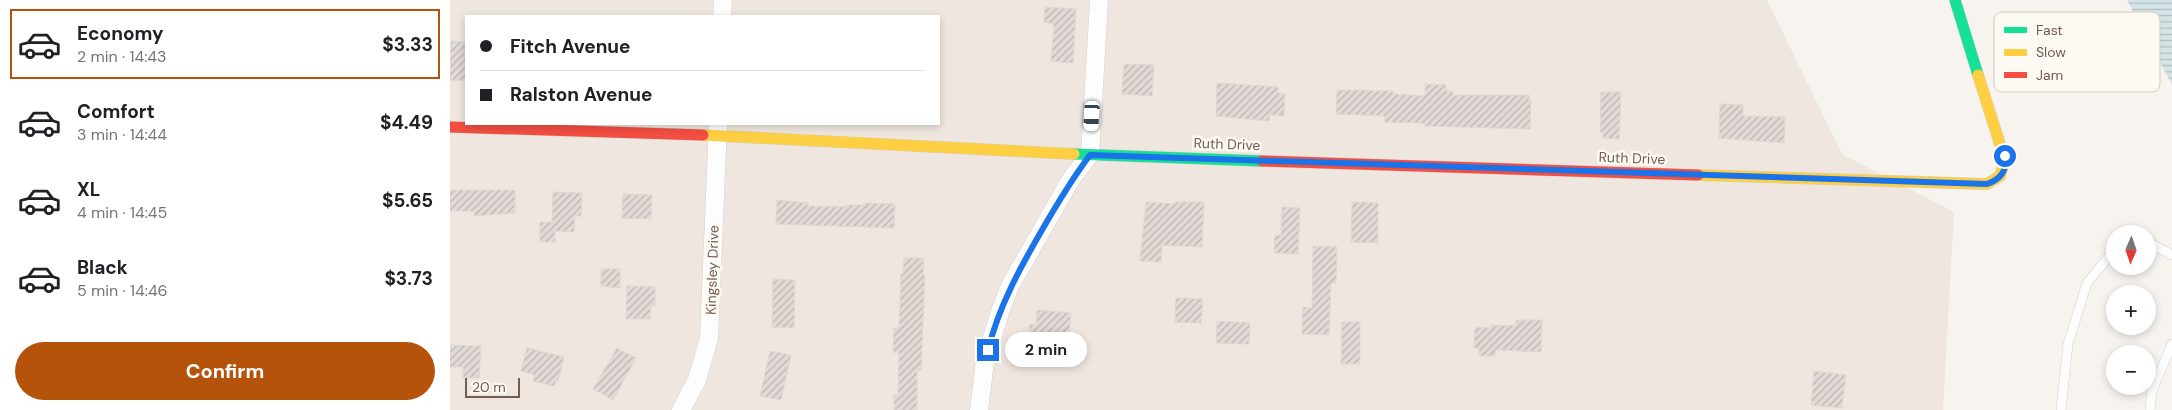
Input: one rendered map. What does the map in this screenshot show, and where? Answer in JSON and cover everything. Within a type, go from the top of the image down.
[{"type":"street","points":[[722,15],[723,0]]},
{"type":"street","points":[[979,410],[985,361],[1007,294],[1071,179],[1090,155],[1099,0]]},
{"type":"street","name":"Ruth Drive","points":[[450,126],[718,129],[1090,155],[1987,184],[2001,177],[2005,168],[2005,156],[1955,0]]},
{"type":"street","name":"Kingsley Drive","points":[[681,410],[697,380],[708,338],[718,129]]},
{"type":"lane","points":[[2156,246],[2172,255]]},
{"type":"lane","points":[[2061,410],[2068,344],[2087,283],[2106,260]]},
{"type":"lane","points":[[2150,410],[2152,391],[2172,344]]},
{"type":"shaded area","points":[[450,0],[1767,0],[1842,154],[1954,212],[1943,410],[450,410]]},
{"type":"shaded area","points":[[2127,0],[2172,0],[2172,85],[2160,62],[2160,12],[2133,12]]},
{"type":"building","points":[[1045,7],[1076,9],[1073,63],[1051,61],[1054,24],[1044,22]]},
{"type":"building","points":[[451,41],[465,42],[465,81],[450,80]]},
{"type":"building","points":[[1124,64],[1154,65],[1152,96],[1122,94]]},
{"type":"building","points":[[1217,83],[1278,87],[1278,93],[1285,94],[1284,116],[1270,115],[1269,121],[1216,116]]},
{"type":"building","points":[[1425,84],[1446,85],[1446,91],[1453,91],[1453,95],[1529,95],[1529,100],[1531,100],[1530,129],[1424,126],[1424,123],[1384,122],[1385,116],[1336,114],[1337,90],[1393,91],[1393,94],[1425,96]]},
{"type":"building","points":[[1601,92],[1621,92],[1619,139],[1603,138],[1603,132],[1600,132]]},
{"type":"building","points":[[1720,104],[1743,105],[1743,116],[1785,117],[1784,143],[1719,138]]},
{"type":"building","points":[[450,190],[515,190],[515,213],[474,216],[474,211],[450,211]]},
{"type":"building","points":[[553,192],[582,193],[581,216],[575,216],[574,232],[555,231],[555,242],[540,242],[540,222],[552,222]]},
{"type":"building","points":[[623,194],[652,195],[651,219],[622,218]]},
{"type":"building","points":[[777,200],[808,203],[808,206],[846,207],[846,205],[865,205],[865,203],[895,204],[894,228],[776,224]]},
{"type":"building","points":[[1146,202],[1175,204],[1175,202],[1204,202],[1202,247],[1162,245],[1161,262],[1140,261]]},
{"type":"building","points":[[1352,202],[1378,203],[1378,243],[1351,242]]},
{"type":"building","points":[[1282,207],[1300,208],[1298,254],[1274,253],[1275,235],[1281,235]]},
{"type":"building","points":[[1313,246],[1337,247],[1336,283],[1331,283],[1329,335],[1302,334],[1303,307],[1312,308]]},
{"type":"building","points":[[904,258],[924,258],[921,370],[917,370],[917,410],[894,410],[894,395],[898,395],[899,353],[893,352],[894,328],[899,328],[901,274],[903,274]]},
{"type":"building","points":[[601,269],[620,269],[620,288],[601,286]]},
{"type":"building","points":[[773,279],[795,280],[794,328],[772,327]]},
{"type":"building","points":[[627,286],[655,287],[655,306],[651,306],[650,319],[626,319]]},
{"type":"building","points":[[1176,298],[1203,299],[1201,323],[1175,322]]},
{"type":"building","points":[[1037,310],[1071,313],[1068,348],[1035,345],[1035,343],[1028,342],[1030,324],[1036,325]]},
{"type":"building","points":[[1516,320],[1542,320],[1541,352],[1496,350],[1495,356],[1479,356],[1479,348],[1474,348],[1475,327],[1491,328],[1491,325],[1516,326]]},
{"type":"building","points":[[1217,321],[1250,323],[1249,344],[1216,343]]},
{"type":"building","points":[[1342,322],[1360,322],[1360,364],[1341,364]]},
{"type":"building","points":[[450,345],[481,346],[479,378],[463,378],[463,367],[450,367]]},
{"type":"building","points":[[527,348],[564,357],[558,381],[556,380],[554,386],[533,381],[535,375],[521,371]]},
{"type":"building","points":[[617,348],[636,358],[613,400],[593,389]]},
{"type":"building","points":[[770,351],[791,355],[781,400],[760,396]]},
{"type":"building","points":[[1814,371],[1846,375],[1842,408],[1811,405]]},
{"type":"traffic: fast","points":[[1955,0],[1978,75]]},
{"type":"traffic: fast","points":[[1074,154],[1262,161]]},
{"type":"traffic: slow","points":[[1698,175],[1987,184],[2000,176],[2005,160],[1978,75]]},
{"type":"traffic: slow","points":[[703,135],[1074,154]]},
{"type":"traffic: jam","points":[[450,127],[703,135]]},
{"type":"traffic: jam","points":[[1262,161],[1698,175]]},
{"type":"route","points":[[988,350],[1000,309],[1010,286],[1071,179],[1090,155],[1987,184],[1995,182],[2001,177],[2006,164],[2005,156]]}]
